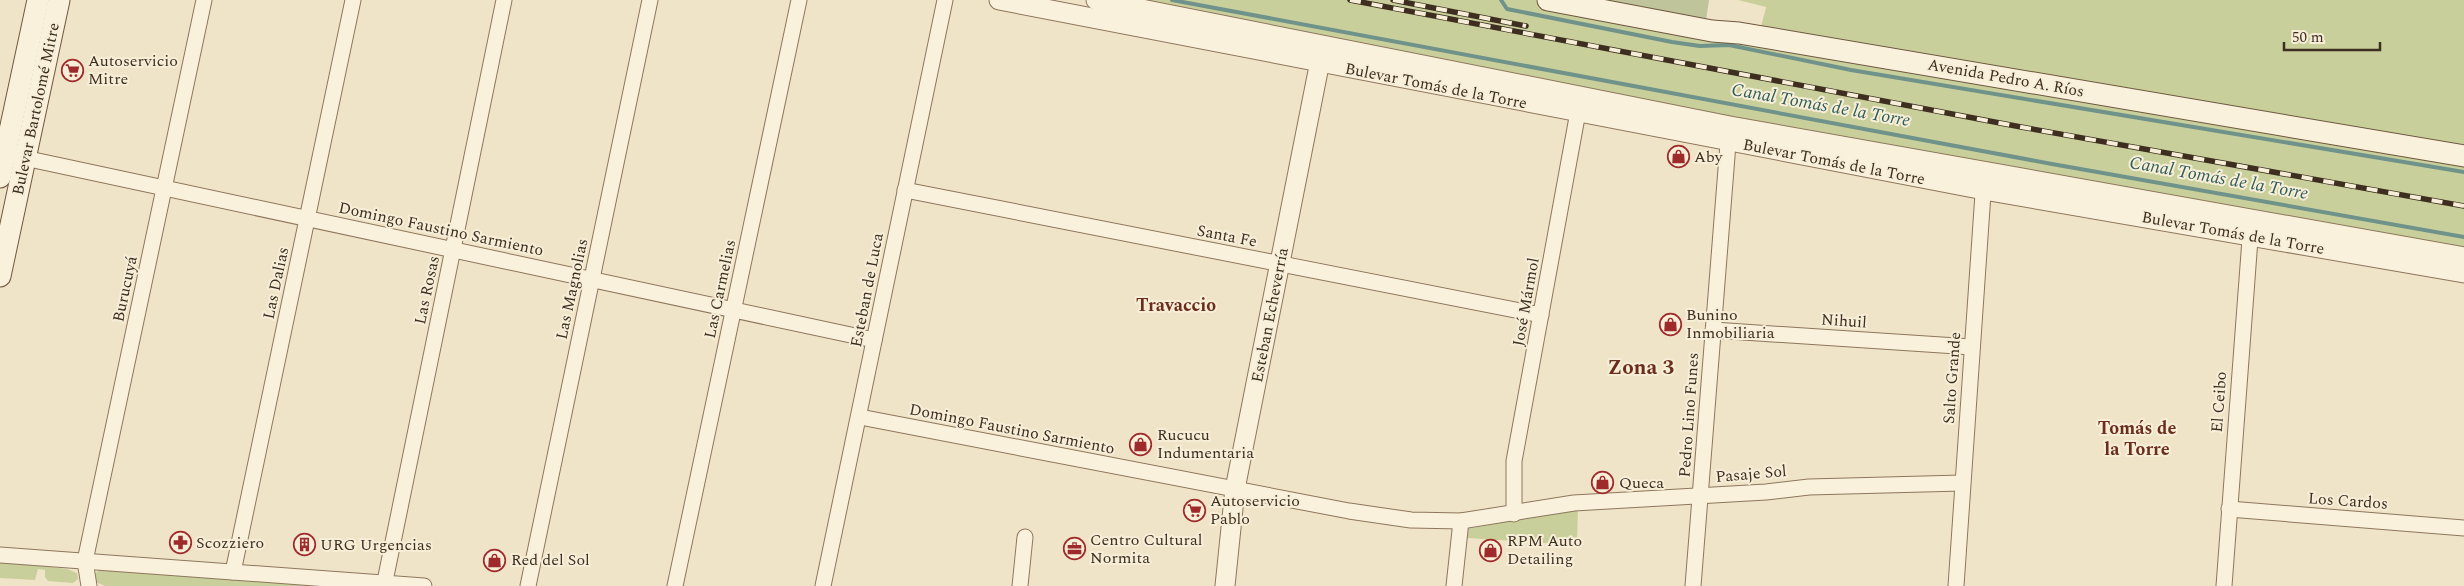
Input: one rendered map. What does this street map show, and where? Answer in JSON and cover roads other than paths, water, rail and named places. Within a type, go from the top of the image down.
[{"type":"main road","name":"Bulevar Bartolomé Mitre","points":[[0,276],[10,155],[38,0]]},
{"type":"main road","name":"Bulevar Bartolomé Mitre","points":[[0,177],[10,155],[59,0]]},
{"type":"main road","name":"Avenida Pedro A. Ríos","points":[[1548,0],[1712,31],[1739,33],[2464,156]]},
{"type":"street","name":"Burucuyá","points":[[89,586],[86,561],[204,0]]},
{"type":"street","name":"Las Dalias","points":[[233,572],[353,0]]},
{"type":"street","name":"Las Rosas","points":[[384,585],[504,0]]},
{"type":"street","name":"Las Magnolias","points":[[528,586],[650,0]]},
{"type":"street","name":"Las Carmelias","points":[[675,586],[799,0]]},
{"type":"street","name":"Esteban de Luca","points":[[823,586],[860,417],[874,340],[945,0]]},
{"type":"street","name":"Bulevar Tomás de la Torre","points":[[1000,0],[1322,54],[1984,182],[2251,228],[2464,257]]},
{"type":"street","name":"Bulevar Tomás de la Torre","points":[[1096,0],[1322,54]]},
{"type":"street","name":"Esteban Echeverría","points":[[1225,586],[1235,489],[1322,54]]},
{"type":"street","name":"José Mármol","points":[[1514,514],[1514,461],[1580,105]]},
{"type":"street","name":"Pedro Lino Funes","points":[[1693,586],[1729,134]]},
{"type":"street","name":"Domingo Faustino Sarmiento","points":[[10,155],[874,340]]},
{"type":"street","name":"Salto Grande","points":[[1956,586],[1984,182]]},
{"type":"street","name":"Santa Fe","points":[[905,190],[1542,315]]},
{"type":"street","name":"Bulevar Tomás de la Torre","points":[[2251,228],[2464,273]]},
{"type":"street","name":"El Ceibo","points":[[2224,586],[2228,509],[2251,228]]},
{"type":"street","name":"Nihuil","points":[[1713,330],[1972,347]]},
{"type":"street","name":"Domingo Faustino Sarmiento","points":[[860,417],[1350,512],[1411,520],[1461,521],[1514,514]]},
{"type":"street","name":"Pasaje Sol","points":[[1514,514],[1574,503],[1700,496],[1808,487],[1962,483]]},
{"type":"street","name":"Los Cardos","points":[[2228,509],[2464,528]]},
{"type":"street","points":[[1454,586],[1461,521]]},
{"type":"street","points":[[1020,586],[1024,537]]},
{"type":"street","points":[[0,555],[384,585],[424,586]]},
{"type":"waterway","name":"Canal Tomás de la Torre","points":[[1172,0],[2052,164],[2464,237]]},
{"type":"waterway","points":[[1501,0],[1507,9],[1672,42],[1700,46],[1729,45],[1851,70],[2464,172]]},
{"type":"railway","points":[[1350,0],[2021,127],[2464,206]]},
{"type":"railway","points":[[1393,0],[1526,26]]},
{"type":"place","name":"Autoservicio Mitre","points":[[72,70]]},
{"type":"place","name":"Aby","points":[[1678,157]]},
{"type":"place","name":"Bunino Inmobiliaria","points":[[1670,324]]},
{"type":"place","name":"Rucucu Indumentaria","points":[[1141,444]]},
{"type":"place","name":"Queca","points":[[1603,483]]},
{"type":"place","name":"Autoservicio Pablo","points":[[1194,510]]},
{"type":"place","name":"Scozziero","points":[[180,543]]},
{"type":"place","name":"URG Urgencias","points":[[304,545]]},
{"type":"place","name":"Centro Cultural Normita","points":[[1074,549]]},
{"type":"place","name":"RPM Auto Detailing","points":[[1491,550]]},
{"type":"place","name":"Red del Sol","points":[[495,560]]},
{"type":"district","name":"Travaccio","points":[[1176,305]]},
{"type":"district","name":"Zona 3","points":[[1641,368]]},
{"type":"district","name":"Tomás de la Torre","points":[[2137,438]]}]
